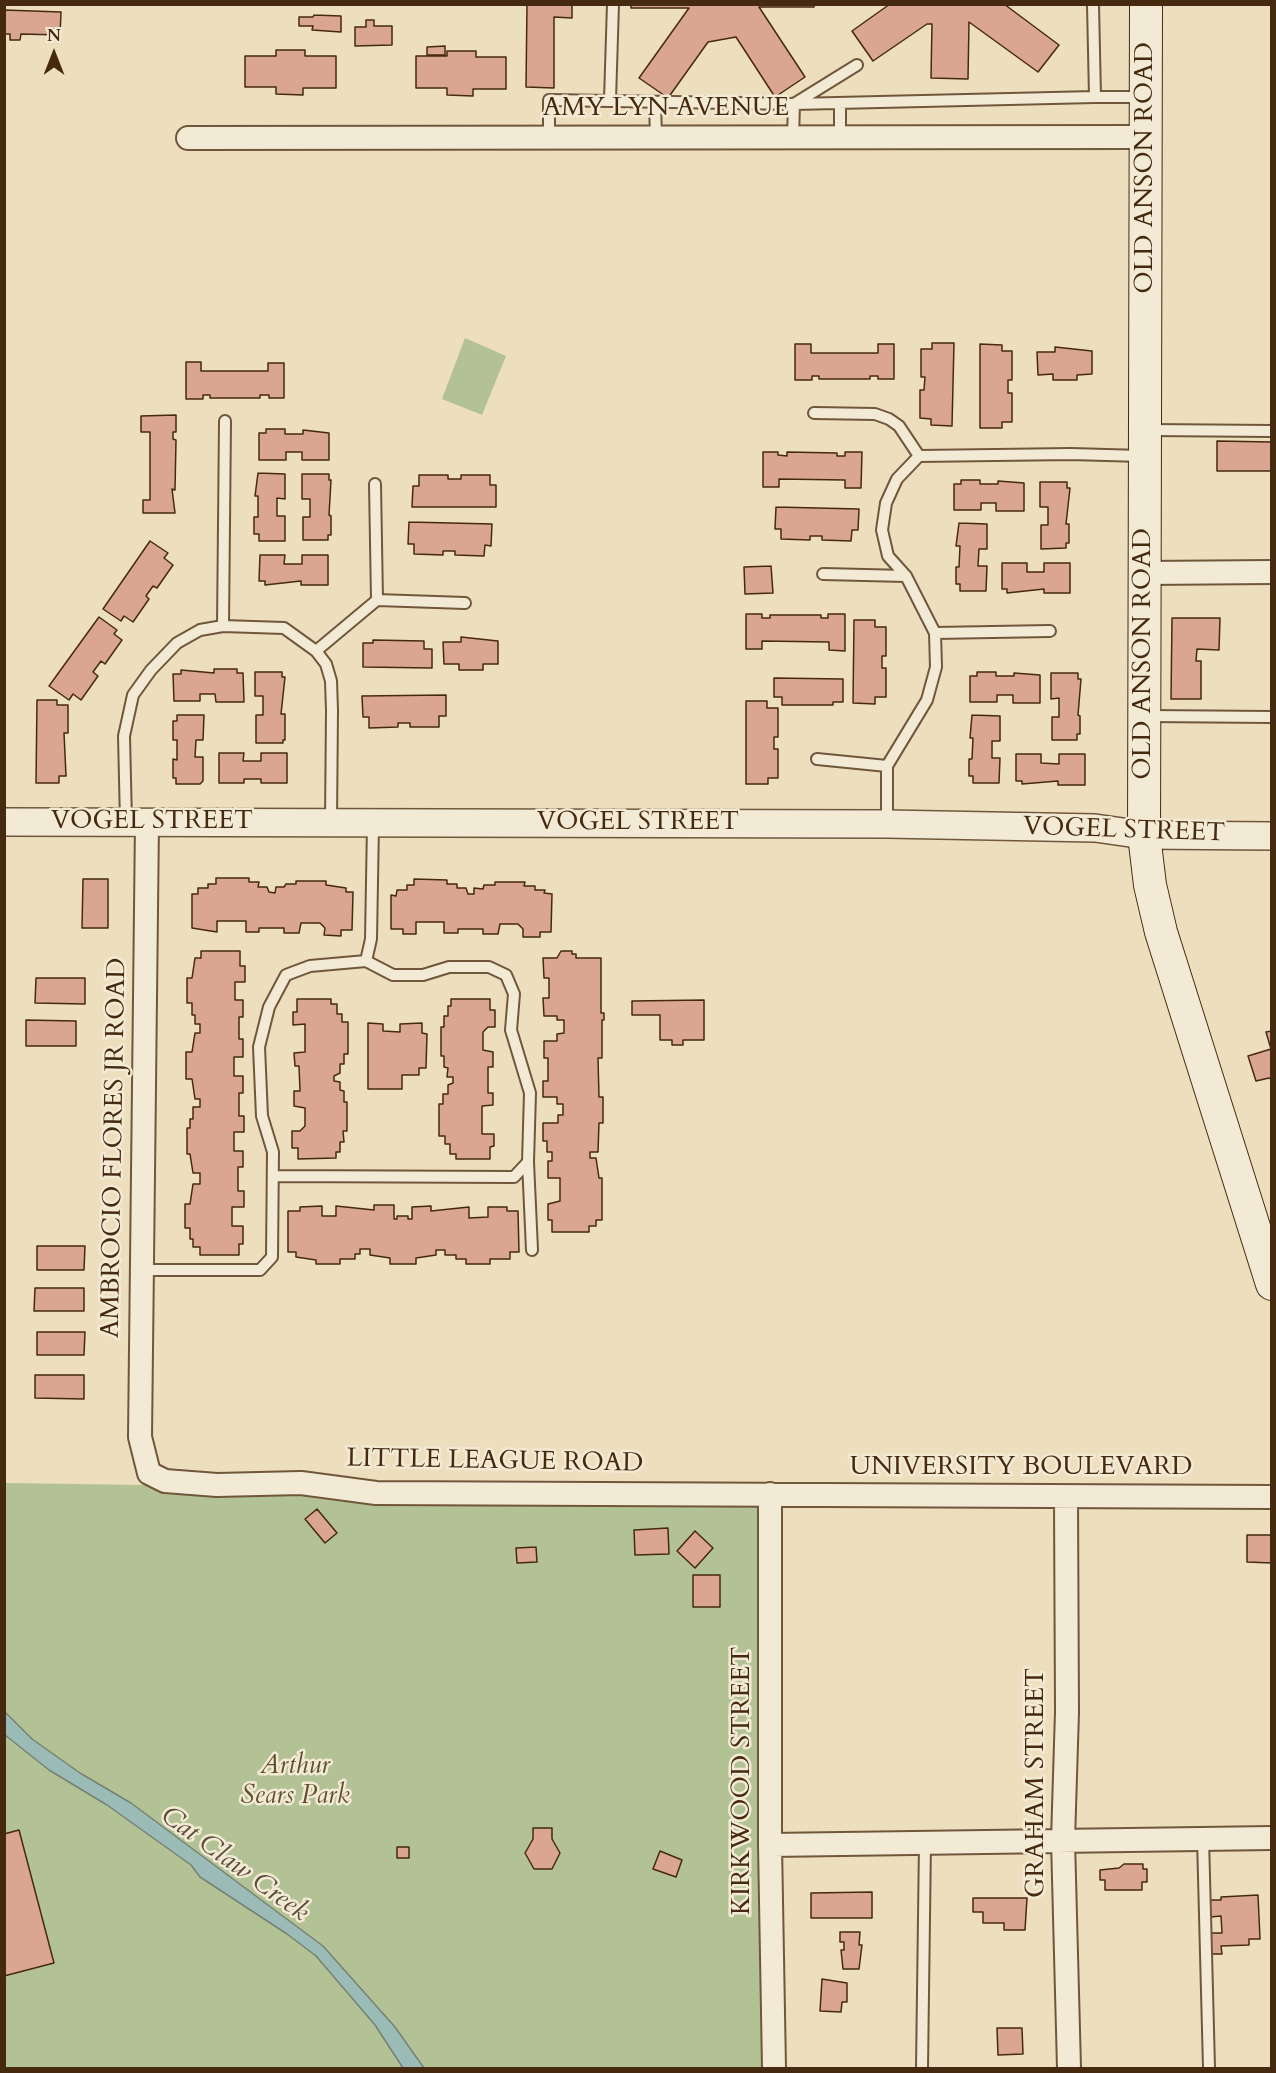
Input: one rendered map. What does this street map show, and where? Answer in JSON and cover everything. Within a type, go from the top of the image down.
[{"type":"main road","name":"OLD ANSON ROAD","points":[[1146,4],[1144,835],[1150,885],[1161,932],[1272,1284]]},
{"type":"street","name":"AMY LYN AVENUE","points":[[188,138],[1145,137]]},
{"type":"street","points":[[1144,573],[1272,572]]},
{"type":"street","name":"VOGEL STREET","points":[[4,822],[887,824],[1095,828],[1144,835],[1272,836]]},
{"type":"street","name":"AMBROCIO FLORES JR ROAD","points":[[136,822],[142,1270],[140,1437],[149,1473]]},
{"type":"street","name":"LITTLE LEAGUE ROAD","points":[[149,1473],[165,1481],[217,1485],[301,1483],[376,1493],[770,1494]]},
{"type":"street","name":"UNIVERSITY BOULEVARD","points":[[770,1494],[1066,1498],[1272,1497]]},
{"type":"street","name":"KIRKWOOD STREET","points":[[770,1494],[770,1845],[774,2068]]},
{"type":"street","name":"GRAHAM STREET","points":[[1066,1498],[1067,1712],[1063,1840],[1069,2068]]},
{"type":"street","points":[[770,1845],[1272,1838]]},
{"type":"lane","points":[[610,100],[613,4]]},
{"type":"lane","points":[[1093,4],[1095,97]]},
{"type":"lane","points":[[794,104],[857,65]]},
{"type":"lane","points":[[549,138],[549,100],[840,104],[1145,97]]},
{"type":"lane","points":[[655,102],[656,138]]},
{"type":"lane","points":[[793,138],[794,104]]},
{"type":"lane","points":[[840,104],[840,138]]},
{"type":"lane","points":[[814,413],[875,414],[889,419],[899,426],[919,456]]},
{"type":"lane","points":[[223,626],[225,421]]},
{"type":"lane","points":[[887,824],[887,766],[927,700],[936,667],[935,633],[906,576],[888,556],[882,530],[886,504],[897,479],[919,456],[1071,454],[1145,443],[1272,431]]},
{"type":"lane","points":[[375,484],[377,600]]},
{"type":"lane","points":[[823,574],[906,576]]},
{"type":"lane","points":[[316,651],[377,600],[465,603]]},
{"type":"lane","points":[[136,822],[124,736],[133,695],[151,670],[177,643],[200,630],[223,626],[284,628],[316,651],[326,664],[331,681],[332,822]]},
{"type":"lane","points":[[935,633],[1050,632]]},
{"type":"lane","points":[[1144,716],[1272,717]]},
{"type":"lane","points":[[817,759],[887,766]]},
{"type":"lane","points":[[366,962],[371,939],[373,822]]},
{"type":"lane","points":[[142,1270],[260,1269],[272,1257],[273,1152],[262,1116],[259,1047],[269,1007],[286,975],[310,966],[366,962],[393,975],[423,975],[449,967],[489,967],[506,975],[514,994],[512,1030],[530,1093],[528,1162],[532,1250]]},
{"type":"lane","points":[[274,1176],[514,1177],[528,1162]]},
{"type":"lane","points":[[1203,1838],[1209,2068]]},
{"type":"lane","points":[[922,2068],[925,1842]]},
{"type":"green space","points":[[465,338],[506,356],[482,415],[442,399]]},
{"type":"green space","name":"Arthur Sears Park","points":[[5,1483],[146,1485],[163,1491],[757,1507],[763,2068],[5,2068]]},
{"type":"water","points":[[5,1712],[32,1739],[80,1773],[131,1803],[323,1946],[395,2027],[424,2068],[403,2068],[375,2025],[316,1956],[287,1934],[200,1877],[191,1865],[107,1805],[49,1770],[5,1735]]},
{"type":"building","points":[[527,4],[572,4],[572,18],[554,17],[554,88],[526,87]]},
{"type":"building","points":[[631,4],[814,4],[814,7],[759,7],[805,77],[775,97],[736,37],[708,42],[668,98],[639,78],[689,8],[631,8]]},
{"type":"building","points":[[890,4],[1004,4],[1059,45],[1038,72],[969,22],[968,79],[931,78],[932,24],[927,24],[873,61],[852,31]]},
{"type":"building","points":[[4,10],[61,12],[60,35],[21,34],[20,40],[10,40],[10,34],[4,34]]},
{"type":"building","points":[[314,15],[341,16],[341,32],[312,30],[313,26],[299,26],[299,17],[313,17]]},
{"type":"building","points":[[366,20],[374,20],[374,26],[392,26],[392,45],[355,46],[355,27],[366,27]]},
{"type":"building","points":[[445,46],[445,55],[427,55],[427,47]]},
{"type":"building","points":[[276,50],[305,50],[305,56],[336,56],[336,88],[303,88],[303,95],[276,94],[276,87],[245,87],[245,56],[276,56]]},
{"type":"building","points":[[447,51],[476,51],[476,57],[506,57],[506,89],[473,89],[473,96],[447,95],[447,88],[416,88],[416,56],[447,56]]},
{"type":"building","points":[[932,343],[954,343],[952,426],[931,425],[931,419],[920,418],[920,390],[924,390],[925,377],[921,377],[921,349],[932,349]]},
{"type":"building","points":[[795,344],[811,344],[811,353],[878,353],[878,344],[894,344],[894,379],[878,379],[878,376],[870,376],[870,379],[819,379],[819,376],[812,376],[812,380],[795,380]]},
{"type":"building","points":[[980,344],[1002,345],[1002,351],[1012,351],[1012,380],[1008,380],[1008,393],[1012,393],[1012,422],[1002,422],[1002,428],[980,428]]},
{"type":"building","points":[[1055,347],[1092,351],[1092,374],[1077,375],[1077,380],[1053,380],[1053,374],[1038,375],[1037,352],[1055,352]]},
{"type":"building","points":[[186,362],[201,362],[201,371],[268,371],[268,363],[284,363],[284,398],[269,398],[269,395],[260,395],[260,398],[210,398],[210,395],[203,395],[203,399],[186,399]]},
{"type":"building","points":[[176,415],[176,432],[173,432],[173,439],[176,440],[175,490],[172,489],[175,513],[143,513],[143,500],[150,500],[150,432],[141,432],[141,416]]},
{"type":"building","points":[[266,429],[285,429],[285,434],[303,434],[303,430],[329,433],[329,460],[302,460],[302,452],[286,452],[286,460],[259,460],[259,433],[266,433]]},
{"type":"building","points":[[1217,441],[1272,442],[1272,471],[1217,471]]},
{"type":"building","points":[[763,452],[778,452],[778,455],[787,456],[787,452],[837,453],[837,456],[845,456],[845,452],[862,452],[861,488],[845,488],[845,480],[779,479],[779,487],[763,487]]},
{"type":"building","points":[[258,473],[285,474],[285,499],[277,498],[277,516],[285,516],[285,541],[259,541],[259,534],[254,534],[254,517],[258,517],[258,496],[255,496]]},
{"type":"building","points":[[302,474],[329,474],[329,480],[331,480],[329,515],[331,516],[331,535],[328,535],[328,540],[303,540],[303,517],[310,517],[310,499],[302,499]]},
{"type":"building","points":[[419,475],[448,475],[448,479],[461,479],[461,475],[490,475],[490,485],[496,485],[496,507],[412,507],[413,486],[419,486]]},
{"type":"building","points":[[961,480],[980,480],[980,484],[998,484],[998,481],[1024,483],[1024,511],[996,511],[996,503],[981,503],[981,510],[954,510],[954,484],[961,484]]},
{"type":"building","points":[[1040,482],[1067,482],[1067,488],[1070,488],[1066,524],[1069,524],[1069,543],[1066,543],[1066,548],[1041,549],[1041,525],[1048,525],[1048,507],[1040,507]]},
{"type":"building","points":[[776,507],[859,509],[858,530],[852,530],[851,541],[822,540],[822,536],[810,536],[810,540],[781,539],[781,529],[775,529]]},
{"type":"building","points":[[409,522],[492,524],[491,546],[485,545],[484,556],[455,555],[455,551],[443,551],[443,555],[414,554],[414,544],[408,544]]},
{"type":"building","points":[[959,523],[987,524],[987,549],[979,549],[978,566],[987,566],[986,591],[960,591],[960,584],[956,584],[956,567],[959,567],[960,546],[956,546]]},
{"type":"building","points":[[150,541],[168,553],[164,558],[173,565],[157,588],[153,586],[146,596],[149,599],[133,622],[124,616],[121,621],[103,609]]},
{"type":"building","points":[[260,555],[285,555],[284,564],[302,564],[302,555],[328,555],[328,585],[301,585],[301,581],[265,585],[265,581],[259,581]]},
{"type":"building","points":[[1002,563],[1027,563],[1027,572],[1044,572],[1044,563],[1070,563],[1070,593],[1044,593],[1044,589],[1007,593],[1007,589],[1002,589]]},
{"type":"building","points":[[771,566],[773,593],[745,594],[744,567]]},
{"type":"building","points":[[746,614],[762,614],[762,618],[770,618],[770,615],[821,615],[821,618],[828,618],[828,614],[845,614],[845,651],[829,650],[829,642],[762,641],[762,649],[746,649]]},
{"type":"building","points":[[99,617],[117,630],[114,634],[122,640],[105,664],[101,661],[93,672],[98,676],[81,700],[73,694],[69,700],[49,686]]},
{"type":"building","points":[[1172,618],[1220,618],[1219,650],[1197,649],[1196,661],[1201,661],[1201,699],[1171,699]]},
{"type":"building","points":[[854,620],[875,620],[875,627],[886,627],[886,656],[882,656],[882,668],[886,668],[886,697],[875,697],[875,704],[853,703]]},
{"type":"building","points":[[461,637],[498,641],[498,664],[483,664],[483,670],[459,670],[459,664],[444,664],[443,642],[461,642]]},
{"type":"building","points":[[373,640],[424,641],[424,649],[432,649],[432,668],[363,667],[363,643],[373,643]]},
{"type":"building","points":[[214,669],[237,669],[237,673],[243,673],[244,702],[216,702],[215,694],[200,694],[200,701],[174,701],[173,674],[181,674],[181,670],[214,673]]},
{"type":"building","points":[[255,672],[282,672],[282,677],[285,677],[281,714],[285,714],[283,743],[256,743],[256,715],[263,715],[263,696],[255,696]]},
{"type":"building","points":[[977,672],[996,672],[996,676],[1014,676],[1014,673],[1040,675],[1040,703],[1013,703],[1013,695],[997,695],[997,702],[970,702],[970,676],[977,676]]},
{"type":"building","points":[[1051,673],[1078,673],[1078,679],[1081,679],[1078,715],[1080,716],[1080,734],[1077,734],[1077,740],[1052,740],[1052,717],[1059,717],[1059,698],[1051,699]]},
{"type":"building","points":[[774,678],[843,679],[843,702],[833,702],[833,705],[782,705],[782,697],[774,697]]},
{"type":"building","points":[[446,695],[446,716],[439,716],[439,727],[410,727],[410,723],[398,723],[398,727],[369,728],[369,717],[363,717],[362,696]]},
{"type":"building","points":[[37,700],[57,700],[57,705],[68,705],[68,733],[64,733],[66,776],[59,776],[59,783],[36,783]]},
{"type":"building","points":[[746,701],[767,701],[767,708],[778,708],[778,737],[774,737],[774,749],[778,749],[778,778],[768,778],[768,784],[746,784]]},
{"type":"building","points":[[177,715],[204,715],[203,740],[196,740],[195,757],[203,757],[203,781],[200,784],[176,784],[176,778],[173,778],[173,759],[177,760],[177,740],[173,740],[173,721],[177,721]]},
{"type":"building","points":[[972,715],[1000,716],[1000,741],[992,741],[992,758],[1000,758],[999,783],[973,783],[973,776],[969,776],[969,759],[972,759],[973,738],[970,738]]},
{"type":"building","points":[[219,753],[244,753],[243,761],[261,761],[261,753],[287,753],[287,783],[261,783],[261,779],[244,779],[244,783],[219,783]]},
{"type":"building","points":[[1016,754],[1041,754],[1041,763],[1059,764],[1059,754],[1085,754],[1085,785],[1058,785],[1058,781],[1022,784],[1022,781],[1016,781]]},
{"type":"building","points":[[216,878],[249,878],[249,882],[259,882],[258,887],[267,887],[269,892],[275,893],[276,887],[296,884],[296,881],[326,881],[326,885],[346,888],[346,892],[353,892],[352,930],[341,930],[341,936],[324,935],[325,928],[320,923],[301,923],[299,933],[284,933],[284,928],[259,928],[259,932],[246,932],[246,921],[217,921],[217,932],[192,928],[192,894],[198,894],[198,888],[208,888],[208,884],[216,884]]},
{"type":"building","points":[[83,879],[108,879],[108,928],[82,928]]},
{"type":"building","points":[[414,879],[447,880],[447,884],[457,884],[457,888],[466,888],[468,894],[474,894],[474,888],[483,889],[484,885],[495,885],[495,882],[525,882],[524,886],[535,886],[535,890],[545,890],[544,893],[552,894],[551,932],[540,932],[540,937],[523,937],[523,929],[518,924],[500,924],[498,934],[483,934],[483,929],[458,929],[458,933],[444,933],[444,922],[416,922],[416,934],[403,934],[403,929],[391,929],[391,895],[396,896],[397,890],[407,890],[407,885],[414,885]]},
{"type":"building","points":[[201,951],[240,951],[240,966],[245,966],[245,982],[235,982],[235,1000],[243,1000],[243,1017],[239,1017],[239,1039],[243,1039],[243,1057],[234,1057],[234,1076],[243,1076],[243,1093],[239,1093],[239,1116],[244,1116],[244,1132],[234,1132],[234,1151],[243,1151],[243,1167],[238,1167],[238,1191],[244,1191],[244,1207],[232,1207],[232,1226],[243,1226],[243,1244],[239,1244],[239,1255],[200,1255],[200,1247],[193,1247],[193,1239],[190,1239],[190,1228],[185,1228],[185,1204],[190,1204],[193,1184],[200,1184],[200,1173],[193,1173],[190,1154],[187,1154],[187,1128],[190,1128],[190,1119],[193,1119],[193,1107],[200,1107],[200,1099],[195,1099],[192,1079],[186,1079],[186,1052],[192,1052],[195,1033],[200,1033],[200,1024],[195,1024],[195,1015],[192,1015],[192,1003],[187,1003],[187,978],[192,978],[195,958],[201,958]]},
{"type":"building","points":[[561,951],[572,951],[572,954],[576,954],[576,958],[601,958],[601,1013],[604,1013],[604,1020],[602,1020],[602,1058],[598,1058],[599,1097],[603,1097],[603,1123],[599,1123],[598,1152],[590,1152],[590,1158],[596,1158],[599,1178],[602,1178],[602,1220],[596,1220],[596,1226],[589,1226],[589,1232],[552,1232],[552,1220],[548,1220],[548,1204],[560,1201],[560,1178],[548,1178],[548,1161],[552,1161],[552,1152],[547,1152],[547,1141],[543,1141],[543,1123],[558,1123],[558,1115],[563,1115],[563,1104],[557,1104],[557,1097],[543,1097],[543,1081],[548,1081],[548,1058],[544,1058],[544,1041],[557,1041],[557,1034],[564,1033],[564,1020],[557,1020],[557,1016],[544,1016],[543,998],[549,998],[549,978],[544,978],[543,958],[557,958]]},
{"type":"building","points":[[36,978],[85,978],[85,1004],[35,1003]]},
{"type":"building","points":[[297,999],[331,999],[331,1004],[337,1004],[337,1014],[342,1014],[342,1022],[348,1022],[348,1054],[344,1054],[344,1064],[340,1064],[340,1073],[334,1076],[334,1081],[340,1082],[340,1090],[344,1091],[344,1102],[347,1102],[347,1131],[343,1131],[344,1142],[340,1142],[340,1152],[336,1152],[336,1158],[298,1159],[298,1148],[292,1148],[292,1131],[300,1131],[305,1126],[305,1108],[294,1106],[294,1091],[300,1091],[299,1066],[295,1066],[294,1053],[305,1052],[305,1024],[293,1025],[293,1012],[297,1012]]},
{"type":"building","points":[[451,999],[490,999],[490,1010],[495,1010],[495,1027],[488,1027],[483,1032],[483,1050],[493,1052],[493,1067],[488,1067],[488,1093],[493,1093],[493,1105],[482,1106],[482,1134],[494,1134],[494,1146],[490,1147],[490,1159],[456,1159],[456,1154],[450,1154],[450,1144],[445,1144],[445,1136],[439,1136],[439,1104],[443,1104],[443,1094],[448,1094],[448,1085],[453,1083],[453,1077],[447,1077],[448,1068],[444,1067],[444,1056],[441,1056],[441,1027],[444,1027],[444,1016],[448,1016]]},
{"type":"building","points":[[704,1000],[704,1040],[683,1040],[683,1045],[672,1045],[672,1040],[660,1040],[660,1015],[632,1015],[632,1001]]},
{"type":"building","points":[[26,1020],[76,1021],[76,1046],[26,1046]]},
{"type":"building","points":[[368,1023],[383,1024],[383,1031],[400,1032],[400,1024],[422,1023],[422,1033],[427,1034],[426,1068],[419,1068],[419,1075],[402,1075],[402,1089],[368,1089]]},
{"type":"building","points":[[1272,1031],[1272,1080],[1269,1078],[1256,1081],[1248,1056],[1271,1049],[1266,1032]]},
{"type":"building","points":[[374,1205],[394,1205],[394,1219],[397,1219],[397,1216],[408,1216],[408,1219],[412,1219],[412,1207],[431,1206],[431,1211],[469,1207],[469,1218],[488,1217],[488,1207],[507,1207],[507,1211],[518,1211],[519,1252],[510,1252],[510,1259],[490,1259],[490,1264],[466,1264],[466,1259],[456,1259],[456,1255],[445,1255],[445,1250],[436,1250],[436,1255],[416,1258],[416,1264],[390,1264],[390,1258],[370,1255],[370,1249],[360,1249],[360,1254],[355,1254],[355,1259],[340,1259],[340,1264],[316,1264],[316,1260],[296,1257],[296,1252],[288,1252],[288,1211],[300,1211],[300,1207],[322,1206],[322,1216],[336,1216],[336,1206],[374,1210]]},
{"type":"building","points":[[37,1246],[85,1246],[84,1270],[37,1270]]},
{"type":"building","points":[[35,1288],[84,1288],[84,1311],[34,1311]]},
{"type":"building","points":[[37,1332],[85,1332],[84,1355],[37,1355]]},
{"type":"building","points":[[35,1375],[84,1375],[84,1399],[35,1398]]},
{"type":"building","points":[[317,1509],[337,1533],[325,1543],[305,1519]]},
{"type":"building","points":[[668,1528],[669,1554],[635,1555],[634,1530]]},
{"type":"building","points":[[695,1531],[713,1548],[695,1568],[677,1551]]},
{"type":"building","points":[[1247,1535],[1272,1535],[1272,1563],[1247,1562]]},
{"type":"building","points":[[536,1547],[537,1562],[517,1563],[516,1548]]},
{"type":"building","points":[[693,1575],[720,1575],[720,1607],[693,1607]]},
{"type":"building","points":[[533,1828],[552,1828],[552,1839],[560,1853],[552,1869],[534,1869],[525,1853],[533,1839]]},
{"type":"building","points":[[19,1830],[54,1963],[4,1976],[4,1834]]},
{"type":"building","points":[[397,1847],[409,1847],[409,1858],[397,1858]]},
{"type":"building","points":[[660,1851],[682,1860],[676,1877],[653,1869]]},
{"type":"building","points":[[1124,1864],[1143,1864],[1143,1869],[1147,1869],[1147,1882],[1142,1882],[1142,1890],[1105,1890],[1105,1880],[1100,1880],[1100,1870],[1119,1868]]},
{"type":"building","points":[[872,1892],[872,1918],[811,1918],[811,1893]]},
{"type":"building","points":[[1258,1895],[1260,1939],[1249,1939],[1249,1945],[1221,1946],[1222,1954],[1211,1954],[1210,1933],[1222,1933],[1221,1916],[1210,1917],[1210,1900],[1221,1900],[1221,1897]]},
{"type":"building","points":[[973,1898],[1027,1898],[1025,1930],[1004,1930],[1004,1923],[983,1923],[983,1912],[973,1912]]},
{"type":"building","points":[[840,1932],[860,1932],[859,1945],[862,1945],[859,1969],[843,1969],[841,1950],[844,1950],[844,1942],[840,1942]]},
{"type":"building","points":[[822,1979],[847,1983],[847,2002],[842,2002],[841,2012],[820,2011]]},
{"type":"building","points":[[997,2028],[1022,2028],[1023,2054],[998,2055]]},
{"type":"water label","name":"Cat Claw Creek","points":[[234,1865]]}]
